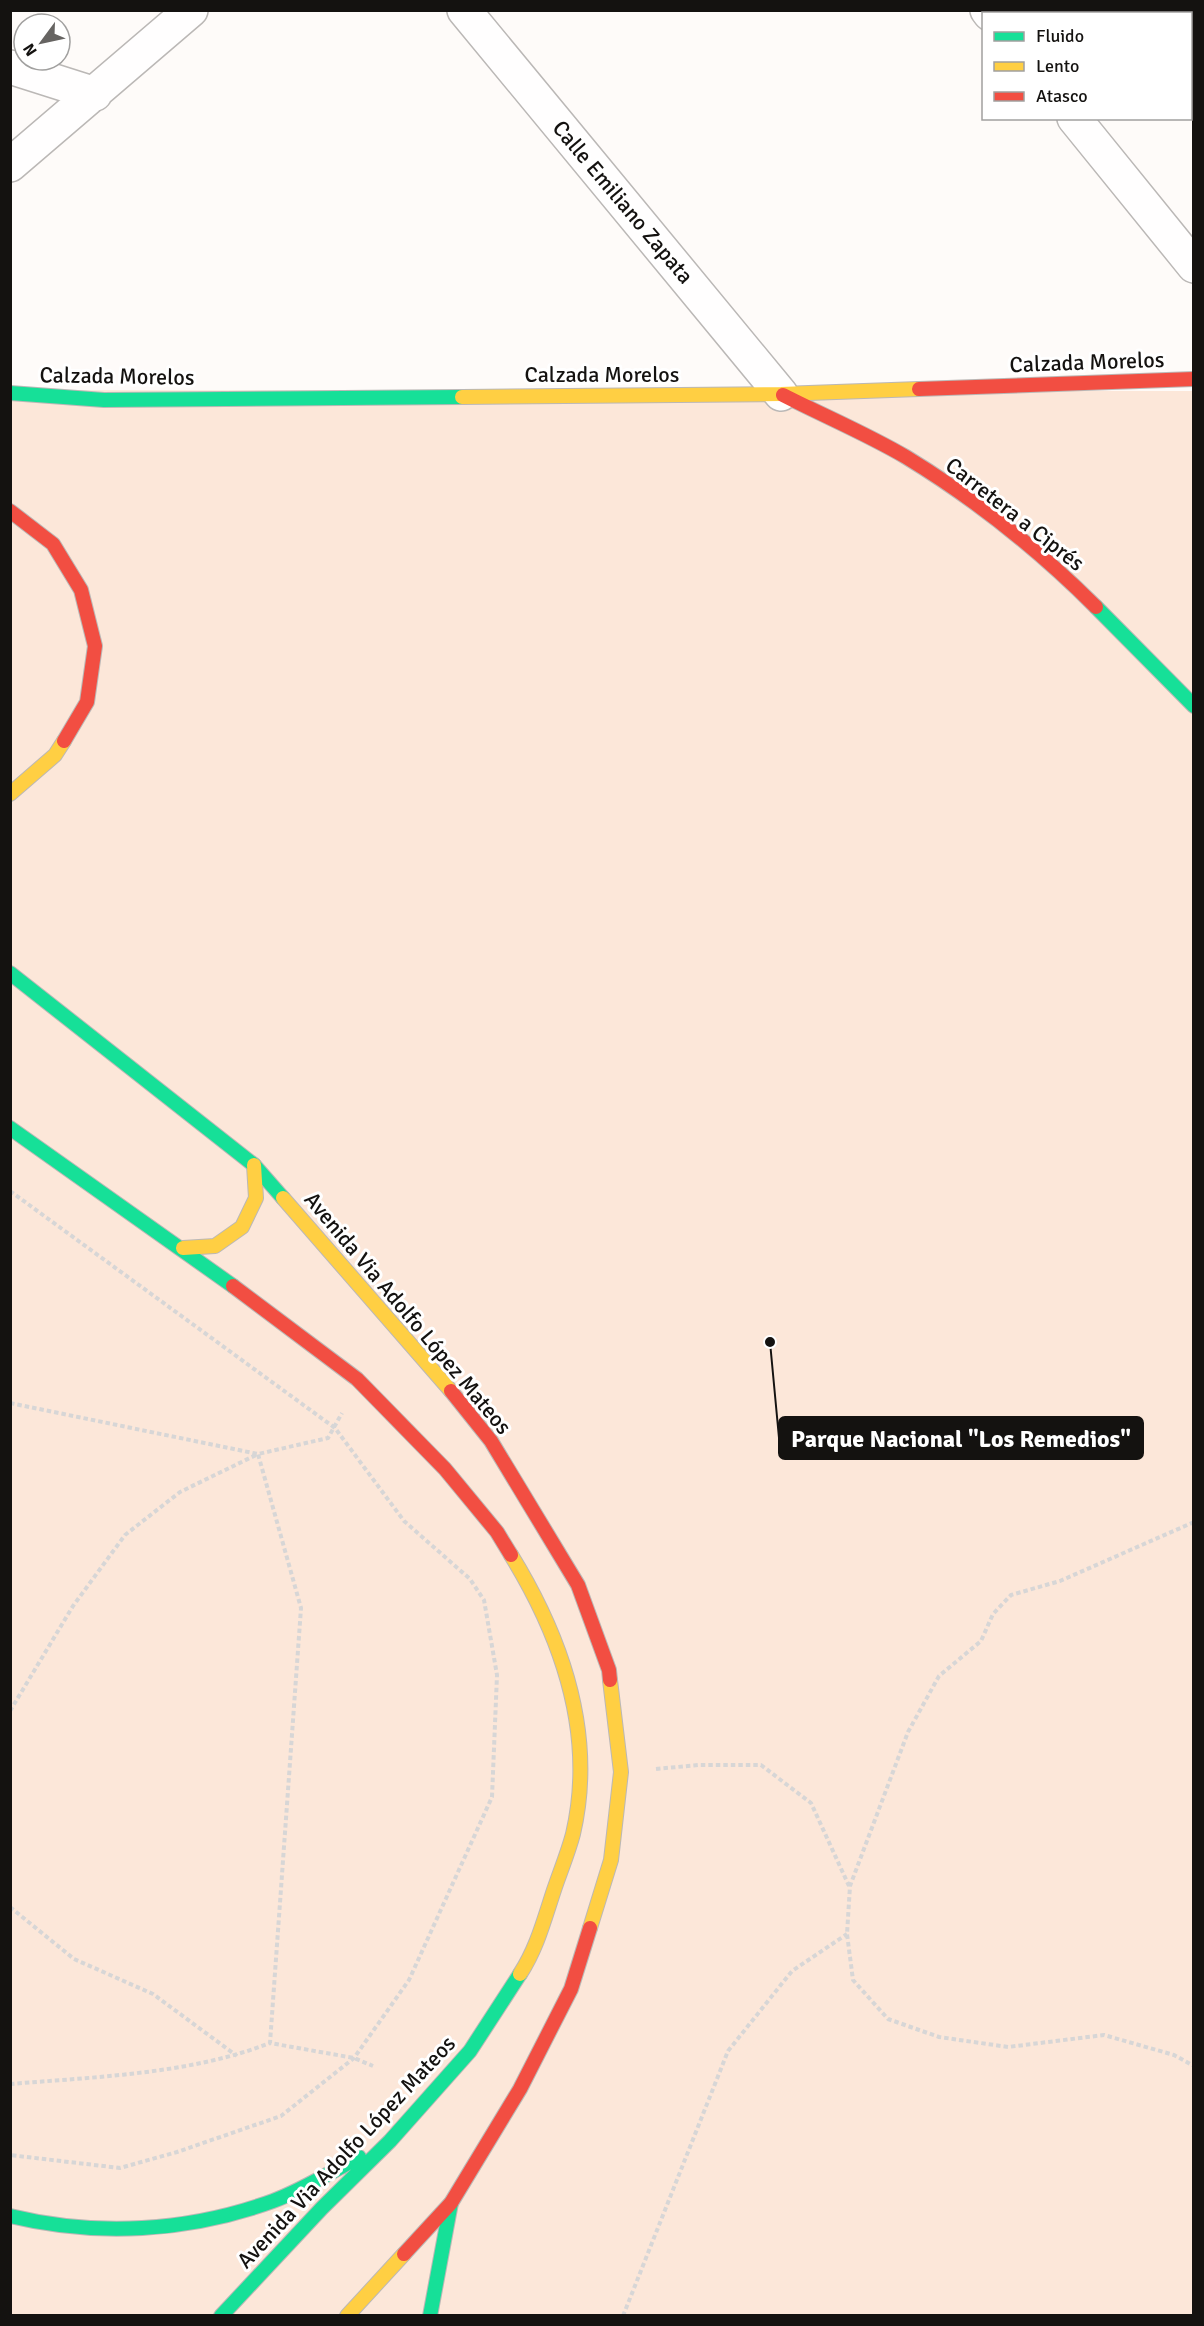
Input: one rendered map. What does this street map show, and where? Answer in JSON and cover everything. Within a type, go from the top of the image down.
[{"type":"main road","name":"Calzada Morelos","points":[[10,393],[104,400],[781,394],[1194,379]]},
{"type":"main road","name":"Carretera a Ciprés","points":[[781,394],[905,457],[983,510],[1053,564],[1194,706]]},
{"type":"main road","points":[[10,511],[53,544],[81,590],[95,646],[87,702],[55,755],[10,794]]},
{"type":"main road","name":"Avenida Via Adolfo López Mateos","points":[[10,973],[254,1166],[438,1376],[490,1441],[578,1585],[609,1670],[621,1772],[611,1860],[572,1989],[519,2089],[451,2203],[347,2316]]},
{"type":"main road","name":"Avenida Via Adolfo López Mateos","points":[[10,1128],[183,1248],[357,1379],[445,1469],[498,1532],[538,1599],[566,1668],[581,1758],[573,1833],[532,1954],[470,2050],[390,2141],[322,2208],[221,2316]]},
{"type":"main road","points":[[183,1248],[215,1246],[242,1227],[256,1198],[254,1166]]},
{"type":"main road","points":[[10,2216],[28,2221],[98,2229],[158,2228],[274,2201],[390,2141]]},
{"type":"main road","points":[[430,2316],[451,2203]]},
{"type":"street","points":[[10,165],[191,10]]},
{"type":"street","name":"Calle Emiliano Zapata","points":[[464,10],[781,394]]},
{"type":"street","points":[[10,67],[95,94]]},
{"type":"street","points":[[1076,120],[1194,266]]},
{"type":"path","points":[[10,1191],[335,1428],[404,1521],[475,1586],[484,1600],[497,1675],[492,1797],[409,1980],[354,2058],[280,2116],[120,2168],[10,2155]]},
{"type":"path","points":[[10,1711],[73,1606],[125,1534],[180,1492],[258,1454],[328,1438],[335,1428],[357,1379]]},
{"type":"path","points":[[10,1403],[258,1454]]},
{"type":"path","points":[[258,1454],[301,1608],[270,2043]]},
{"type":"path","points":[[1194,1522],[1060,1581],[1011,1595],[993,1614],[981,1641],[939,1676],[908,1732],[850,1886],[847,1934],[853,1980],[888,2019],[939,2037],[1008,2046],[1104,2035],[1174,2055],[1194,2066]]},
{"type":"path","points":[[621,1772],[698,1765],[761,1765],[811,1803],[850,1886]]},
{"type":"path","points":[[10,1907],[74,1959],[153,1994],[237,2056]]},
{"type":"path","points":[[623,2316],[728,2050],[792,1971],[847,1934]]},
{"type":"path","points":[[10,2084],[117,2075],[237,2056],[270,2043],[354,2058],[373,2066]]},
{"type":"shaded area","points":[[10,390],[1193,391],[1193,2315],[11,2315]]},
{"type":"traffic: fast","points":[[10,393],[104,400],[462,397]]},
{"type":"traffic: fast","points":[[1096,607],[1194,706]]},
{"type":"traffic: fast","points":[[10,973],[254,1165],[283,1198]]},
{"type":"traffic: fast","points":[[10,1128],[233,1286]]},
{"type":"traffic: fast","points":[[221,2316],[322,2208],[390,2141],[470,2051],[520,1974]]},
{"type":"traffic: fast","points":[[10,2216],[43,2223],[109,2229],[175,2225],[241,2211],[284,2197],[359,2157]]},
{"type":"traffic: fast","points":[[430,2316],[451,2203]]},
{"type":"traffic: slow","points":[[462,397],[781,394],[919,389]]},
{"type":"traffic: slow","points":[[10,794],[55,755],[64,741]]},
{"type":"traffic: slow","points":[[183,1248],[215,1246],[242,1227],[256,1198],[254,1165]]},
{"type":"traffic: slow","points":[[283,1198],[451,1391]]},
{"type":"traffic: slow","points":[[511,1555],[529,1587],[559,1654],[570,1688],[577,1724],[580,1760],[579,1797],[573,1834],[540,1934],[520,1974]]},
{"type":"traffic: slow","points":[[590,1928],[611,1860],[621,1772],[610,1680]]},
{"type":"traffic: slow","points":[[347,2316],[404,2254]]},
{"type":"traffic: jam","points":[[919,389],[1194,379]]},
{"type":"traffic: jam","points":[[783,395],[861,433],[932,473],[1006,526],[1096,607]]},
{"type":"traffic: jam","points":[[10,511],[53,544],[81,590],[95,646],[87,702],[64,741]]},
{"type":"traffic: jam","points":[[233,1286],[357,1379],[445,1469],[497,1532],[511,1555]]},
{"type":"traffic: jam","points":[[451,1391],[491,1441],[578,1585],[609,1670],[610,1680]]},
{"type":"traffic: jam","points":[[404,2254],[451,2203],[520,2089],[571,1989],[590,1928]]},
{"type":"place","name":"Parque Nacional \"Los Remedios\"","points":[[770,1342]]}]
